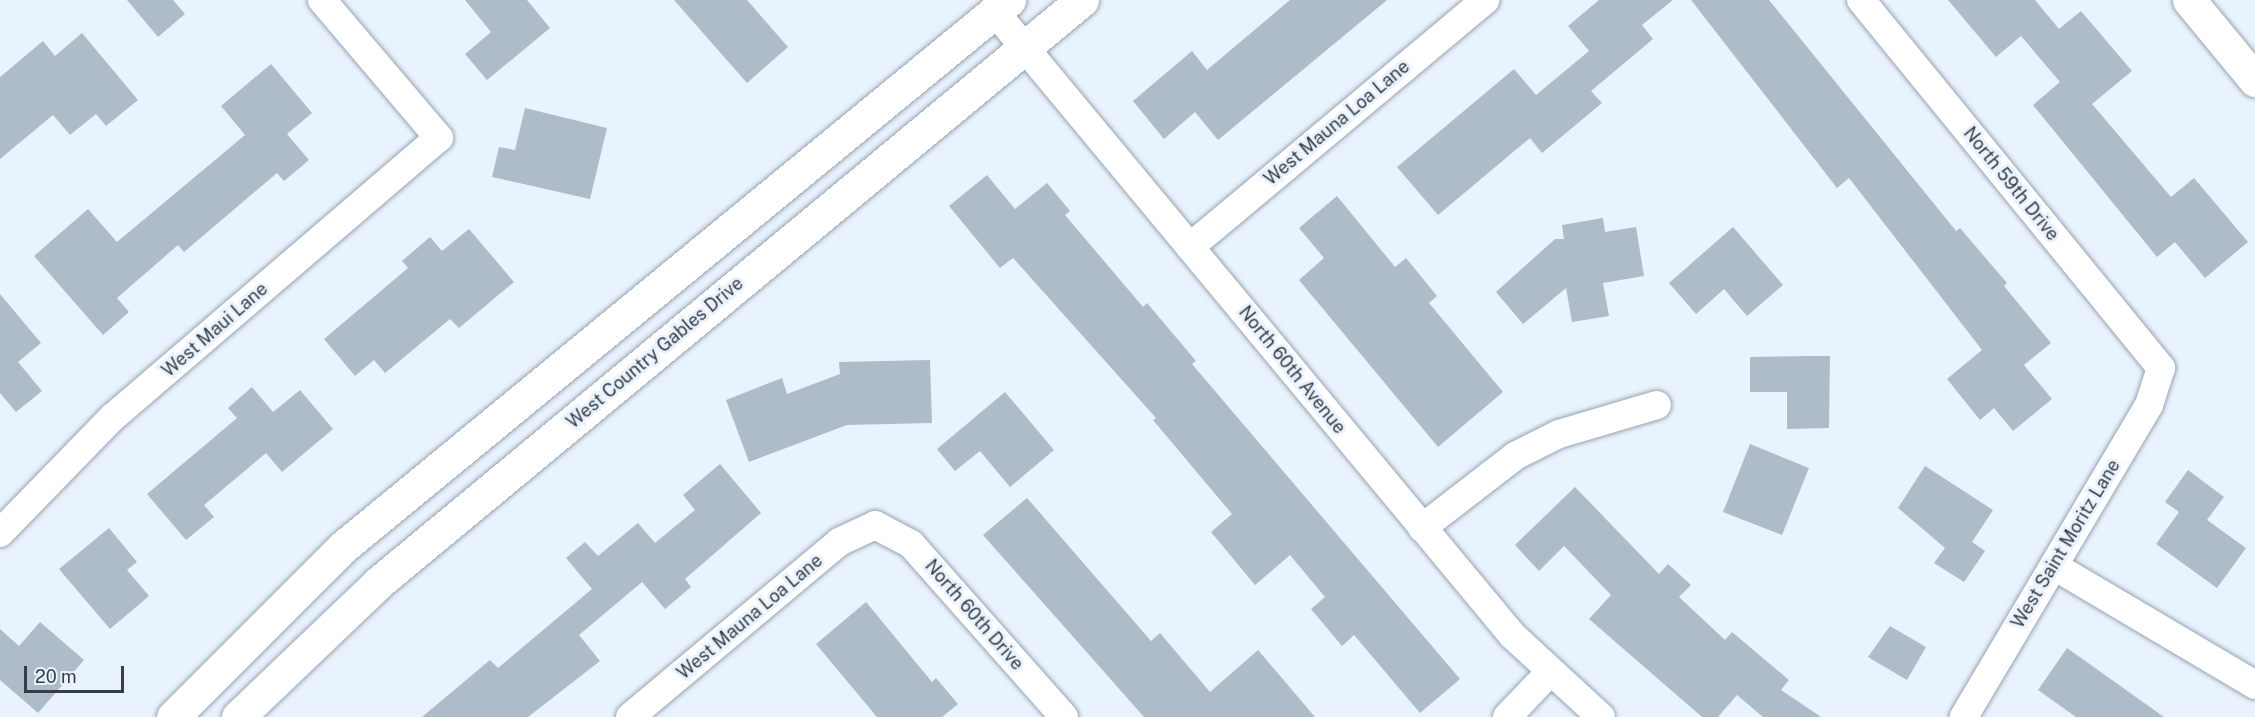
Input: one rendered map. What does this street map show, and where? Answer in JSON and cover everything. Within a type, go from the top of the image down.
[{"type":"street","name":"West Maui Lane","points":[[0,533],[113,417],[439,138],[322,0]]},
{"type":"street","name":"West Country Gables Drive","points":[[238,717],[378,583],[1082,0]]},
{"type":"street","name":"West Mauna Loa Lane","points":[[1190,247],[1485,0]]},
{"type":"street","name":"North 59th Drive","points":[[1861,0],[2161,368]]},
{"type":"street","points":[[2189,0],[2255,80]]},
{"type":"street","name":"North 60th Avenue","points":[[1002,6],[1025,47],[1422,528],[1549,674],[1601,717]]},
{"type":"street","points":[[173,717],[343,547],[1002,6]]},
{"type":"street","name":"West Saint Moritz Lane","points":[[1964,717],[2149,405],[2161,368]]},
{"type":"street","points":[[1422,528],[1515,456],[1559,434],[1657,405]]},
{"type":"street","name":"West Mauna Loa Lane","points":[[630,717],[839,542],[875,525]]},
{"type":"street","name":"North 60th Drive","points":[[875,525],[911,544],[1064,717]]},
{"type":"street","points":[[2054,566],[2255,685]]},
{"type":"street","points":[[1507,717],[1549,674]]},
{"type":"building","points":[[127,0],[173,0],[185,14],[158,37]]},
{"type":"building","points":[[465,0],[527,0],[550,28],[487,80],[465,54],[491,32]]},
{"type":"building","points":[[674,0],[747,0],[788,47],[747,83]]},
{"type":"building","points":[[1290,0],[1387,0],[1218,140],[1195,112],[1164,139],[1133,101],[1192,51],[1207,70]]},
{"type":"building","points":[[1599,0],[1673,0],[1642,25],[1653,39],[1591,91],[1602,103],[1542,153],[1530,138],[1438,215],[1397,167],[1514,69],[1536,95],[1589,51],[1568,26]]},
{"type":"building","points":[[1691,0],[1769,0],[1956,231],[1960,228],[2007,283],[2004,286],[2051,343],[2024,365],[2052,399],[2013,431],[1994,408],[1980,420],[1947,379],[1982,350],[1849,178],[1837,188]]},
{"type":"building","points":[[1948,0],[2035,0],[2059,29],[2081,11],[2132,71],[2092,104],[2171,197],[2194,178],[2248,242],[2205,278],[2175,242],[2157,257],[2033,105],[2060,82],[2021,36],[1996,57]]},
{"type":"building","points":[[82,33],[138,100],[106,126],[96,114],[70,135],[53,115],[0,159],[0,77],[43,41],[55,56]]},
{"type":"building","points":[[271,64],[312,113],[287,134],[309,160],[284,181],[277,173],[184,252],[178,245],[117,298],[129,312],[103,335],[34,256],[88,209],[117,242],[245,135],[221,106]]},
{"type":"building","points":[[525,108],[607,128],[590,199],[492,177],[499,147],[515,150]]},
{"type":"building","points":[[987,175],[1015,209],[1047,183],[1070,211],[1065,215],[1143,307],[1147,303],[1196,361],[1192,364],[1460,679],[1420,713],[1354,635],[1342,646],[1311,609],[1325,597],[1290,555],[1255,585],[1211,532],[1232,514],[1153,420],[1156,418],[1013,258],[1000,268],[949,206]]},
{"type":"building","points":[[1337,196],[1395,267],[1406,258],[1437,296],[1429,303],[1503,392],[1438,447],[1299,280],[1324,258],[1299,228]]},
{"type":"building","points":[[1603,218],[1605,232],[1636,227],[1644,276],[1603,283],[1609,316],[1572,322],[1566,288],[1523,324],[1496,292],[1555,239],[1564,239],[1562,225]]},
{"type":"building","points":[[1733,227],[1783,285],[1747,316],[1724,289],[1696,314],[1669,283]]},
{"type":"building","points":[[469,229],[514,282],[459,328],[450,319],[385,373],[374,360],[355,376],[324,339],[408,268],[402,261],[430,237],[442,251]]},
{"type":"building","points":[[0,294],[41,343],[18,362],[42,391],[16,412],[0,393]]},
{"type":"building","points":[[1830,356],[1829,428],[1787,429],[1787,392],[1750,392],[1750,357]]},
{"type":"building","points":[[930,360],[932,423],[847,425],[749,462],[726,400],[782,378],[787,394],[840,374],[839,362]]},
{"type":"building","points":[[252,387],[273,412],[300,390],[333,429],[282,472],[266,453],[204,505],[214,517],[186,540],[147,494],[237,418],[228,408]]},
{"type":"building","points":[[1005,392],[1054,450],[1010,487],[980,451],[955,471],[937,449]]},
{"type":"building","points":[[1750,444],[1809,468],[1782,535],[1723,512]]},
{"type":"building","points":[[720,464],[761,513],[685,579],[691,587],[665,609],[642,582],[579,635],[600,661],[528,717],[422,717],[490,660],[498,668],[592,589],[566,558],[585,542],[598,556],[638,523],[655,543],[695,510],[683,495]]},
{"type":"building","points":[[1925,466],[1993,510],[1972,542],[1985,551],[1964,582],[1934,563],[1945,548],[1898,508]]},
{"type":"building","points":[[2188,470],[2224,497],[2207,520],[2246,548],[2217,588],[2156,544],[2179,512],[2165,502]]},
{"type":"building","points":[[1575,487],[1659,574],[1668,564],[1691,585],[1679,597],[1725,640],[1732,632],[1789,680],[1781,690],[1821,717],[1763,717],[1737,695],[1718,717],[1702,717],[1589,619],[1611,595],[1564,546],[1539,571],[1515,545]]},
{"type":"building","points":[[1027,498],[1151,641],[1160,633],[1210,692],[1258,650],[1315,717],[1144,717],[983,535]]},
{"type":"building","points":[[109,528],[137,562],[127,570],[149,596],[110,629],[59,569]]},
{"type":"building","points":[[866,602],[932,682],[936,678],[958,704],[942,717],[877,717],[816,644]]},
{"type":"building","points":[[40,622],[84,660],[38,713],[0,680],[0,629],[19,646]]},
{"type":"building","points":[[1890,626],[1926,647],[1907,680],[1868,657]]},
{"type":"building","points":[[2067,648],[2164,717],[2076,717],[2038,690]]}]
